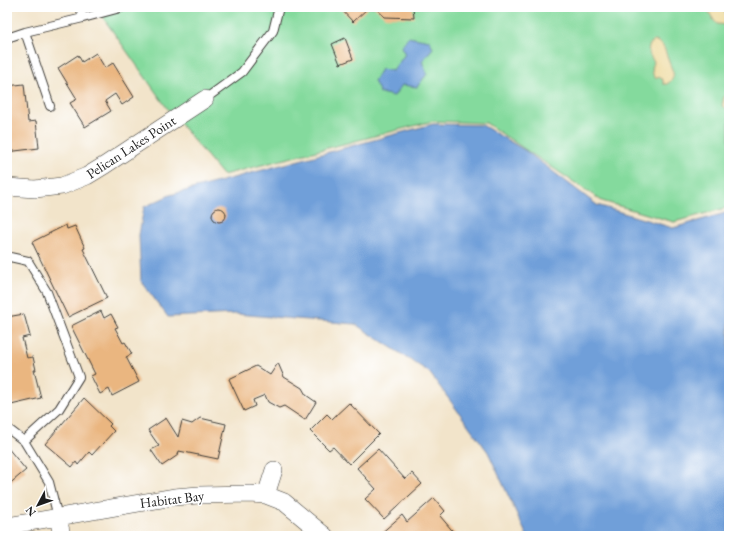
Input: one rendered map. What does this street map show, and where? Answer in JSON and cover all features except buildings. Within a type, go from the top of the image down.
[{"type":"street","name":"Pelican Lakes Point","points":[[7,187],[35,189],[62,186],[87,176],[205,99]]},
{"type":"street","points":[[266,496],[274,470]]},
{"type":"street","name":"Habitat Bay","points":[[7,526],[174,497],[250,494],[266,496],[284,502],[325,536]]},
{"type":"street","points":[[58,517],[62,536]]},
{"type":"lane","points":[[80,7],[83,18]]},
{"type":"lane","points":[[7,38],[124,7]]},
{"type":"lane","points":[[205,99],[242,72],[273,31],[279,7]]},
{"type":"lane","points":[[25,32],[50,106]]},
{"type":"lane","points":[[7,258],[10,257],[28,262],[47,292],[79,377],[59,409],[24,442]]},
{"type":"lane","points":[[7,428],[24,442],[49,482],[58,517]]},
{"type":"green space","points":[[102,7],[729,7],[729,207],[674,222],[602,201],[486,123],[433,121],[223,175],[167,108],[104,19]]},
{"type":"sand","points":[[706,7],[722,7],[725,13],[729,14],[729,25],[717,24]]},
{"type":"sand","points":[[653,41],[657,41],[664,47],[673,73],[673,78],[667,84],[663,84],[663,80],[659,77],[655,78],[652,72],[654,62],[648,49]]},
{"type":"sand","points":[[728,94],[729,108],[727,109],[722,106],[724,97]]},
{"type":"water","points":[[408,37],[430,41],[433,48],[422,61],[427,74],[417,87],[402,85],[394,96],[380,93],[374,81],[381,69],[393,71],[405,54],[401,47]]},
{"type":"water","points":[[433,124],[482,125],[526,151],[597,205],[673,228],[729,212],[729,536],[527,536],[488,452],[429,372],[355,324],[236,314],[168,317],[141,281],[139,235],[144,207],[170,195]]}]
